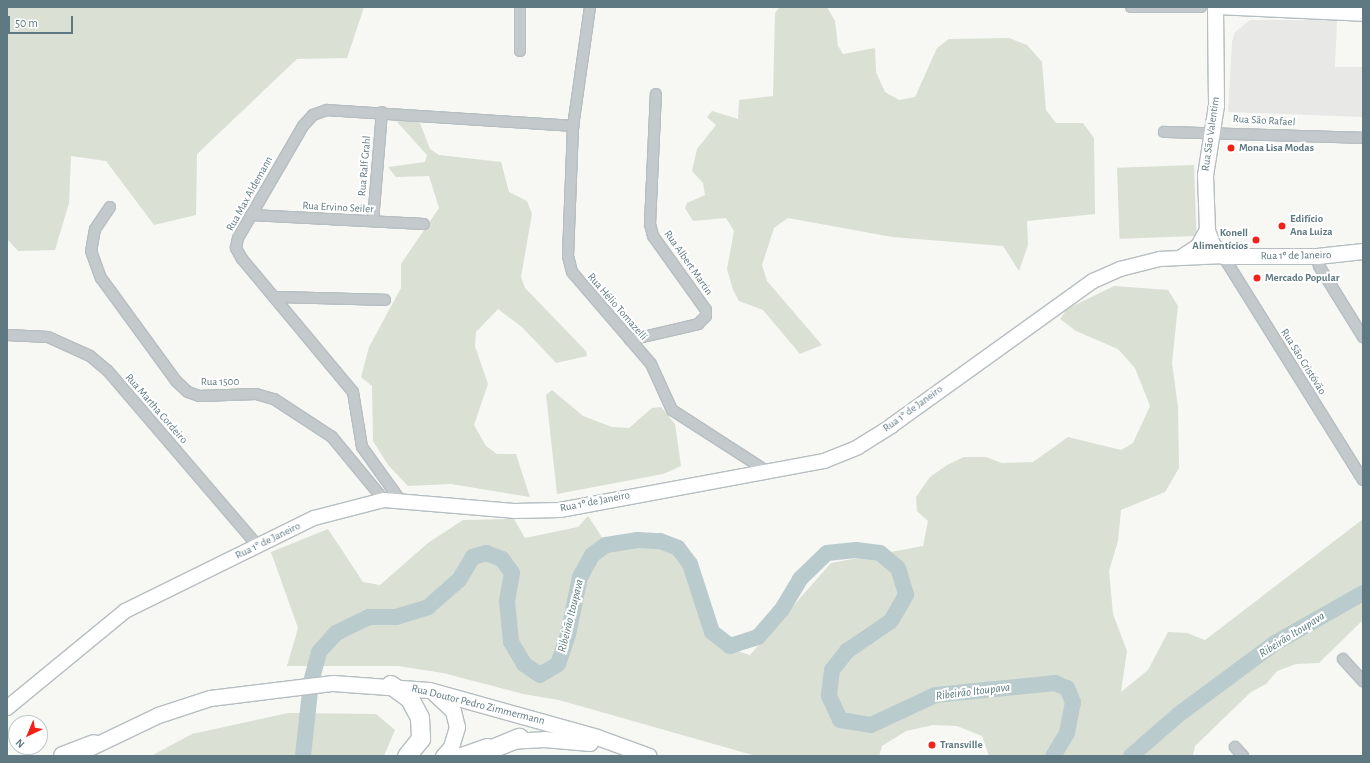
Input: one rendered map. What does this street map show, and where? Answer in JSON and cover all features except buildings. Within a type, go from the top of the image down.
[{"type":"highway","points":[[391,685],[410,699],[420,718],[421,739],[408,756]]},
{"type":"highway","points":[[475,756],[519,738]]},
{"type":"highway","points":[[63,756],[94,744]]},
{"type":"main road","name":"Rua São Valentim","points":[[1216,7],[1217,84],[1205,175],[1207,230],[1212,244],[1224,256]]},
{"type":"main road","name":"Rua 1º de Janeiro","points":[[1224,256],[1317,256],[1363,251]]},
{"type":"main road","name":"Rua Doutor Pedro Zimmermann","points":[[76,756],[94,744],[158,715],[210,698],[265,689],[333,683],[391,685],[429,690],[597,737],[649,756]]},
{"type":"main road","points":[[429,690],[447,703],[456,718],[456,737],[443,756]]},
{"type":"main road","name":"Rua Doutor Pedro Zimmermann","points":[[458,756],[519,738],[568,740],[643,756]]},
{"type":"street","points":[[520,7],[520,51]]},
{"type":"street","name":"Rua Hélio Tomazelli","points":[[590,7],[572,126],[568,256],[572,272],[658,375],[672,410],[765,470]]},
{"type":"street","points":[[1131,7],[1201,7]]},
{"type":"street","points":[[1216,7],[1357,12]]},
{"type":"street","name":"Rua Albert Martin","points":[[630,340],[698,324],[706,316],[706,310],[653,236],[650,224],[656,94]]},
{"type":"street","name":"Rua Max Aldemann","points":[[400,500],[362,447],[353,392],[274,297],[236,248],[251,215],[302,126],[313,115],[327,110],[382,112],[572,126]]},
{"type":"street","name":"Rua Ralf Grahl","points":[[373,221],[382,112]]},
{"type":"street","name":"Rua São Rafael","points":[[1164,132],[1212,131],[1363,138]]},
{"type":"street","name":"Rua 1500","points":[[110,207],[95,229],[91,251],[101,278],[176,381],[188,392],[199,396],[256,394],[274,400],[332,437],[384,500]]},
{"type":"street","name":"Rua Ervino Seiler","points":[[251,215],[424,224]]},
{"type":"street","name":"Rua 1º de Janeiro","points":[[1181,257],[1198,246],[1207,230]]},
{"type":"street","name":"Rua 1º de Janeiro","points":[[7,708],[125,611],[314,518],[384,500],[400,500],[514,511],[560,510],[765,470],[824,461],[858,447],[1093,281],[1136,265],[1181,257],[1224,256]]},
{"type":"street","name":"Rua São Cristóvão","points":[[1224,256],[1363,480]]},
{"type":"street","points":[[1317,256],[1319,266],[1363,336]]},
{"type":"street","points":[[274,297],[385,300]]},
{"type":"street","name":"Rua Martha Cordeiro","points":[[7,335],[48,337],[90,356],[108,371],[258,546]]},
{"type":"street","points":[[1343,659],[1363,681]]},
{"type":"street","points":[[1235,747],[1243,756]]},
{"type":"shaded area","points":[[7,7],[364,7],[347,58],[297,59],[197,154],[196,215],[154,225],[106,161],[71,156],[69,203],[55,250],[18,251],[7,239]]},
{"type":"shaded area","points":[[780,7],[827,7],[835,21],[838,46],[843,54],[875,48],[876,72],[885,92],[899,100],[915,97],[937,48],[949,39],[1009,38],[1027,45],[1042,62],[1046,110],[1056,123],[1083,123],[1094,138],[1095,214],[1027,221],[1028,245],[1019,271],[1003,246],[892,237],[788,218],[774,228],[762,265],[767,281],[822,345],[800,354],[763,310],[739,301],[733,290],[727,269],[734,231],[726,218],[693,221],[685,208],[687,203],[705,195],[703,183],[692,171],[697,149],[716,125],[707,117],[712,111],[738,119],[739,100],[773,96],[775,13]]},
{"type":"shaded area","points":[[1250,20],[1337,20],[1335,67],[1363,67],[1363,117],[1228,112],[1232,42],[1235,32]]},
{"type":"shaded area","points":[[406,117],[420,123],[430,149],[439,155],[501,162],[509,192],[527,201],[532,214],[521,277],[525,288],[586,351],[587,356],[556,363],[522,327],[498,309],[476,332],[475,346],[488,384],[474,425],[486,446],[497,454],[516,454],[530,497],[451,484],[408,486],[388,465],[373,441],[372,386],[361,377],[369,347],[401,288],[401,264],[439,208],[429,176],[396,177],[388,167],[425,162],[427,155],[397,122]]},
{"type":"shaded area","points":[[1194,165],[1196,236],[1120,239],[1117,168]]},
{"type":"shaded area","points":[[1114,286],[1168,290],[1178,306],[1172,363],[1178,407],[1179,468],[1165,492],[1121,510],[1118,541],[1109,571],[1113,614],[1127,651],[1121,692],[1148,670],[1168,632],[1187,633],[1205,640],[1363,519],[1363,620],[1319,663],[1296,664],[1277,671],[1266,684],[1251,692],[1195,746],[1193,756],[989,756],[982,736],[957,726],[933,725],[906,731],[882,746],[879,756],[756,756],[559,700],[523,694],[443,673],[398,666],[287,666],[298,628],[271,552],[328,529],[363,582],[380,585],[428,543],[463,520],[514,519],[525,538],[578,527],[588,516],[611,551],[650,542],[666,547],[679,557],[688,572],[698,612],[715,644],[750,655],[831,563],[923,546],[928,521],[917,511],[916,497],[930,477],[947,465],[964,457],[986,457],[1002,463],[1033,462],[1068,437],[1121,450],[1133,443],[1150,406],[1135,368],[1118,349],[1076,331],[1060,319],[1067,309]]},
{"type":"shaded area","points":[[552,390],[583,416],[612,427],[629,428],[652,408],[661,407],[675,424],[681,466],[663,474],[557,494],[546,395]]},
{"type":"shaded area","points":[[288,713],[376,714],[395,730],[384,756],[151,756],[192,734]]},
{"type":"waterway","name":"Ribeirão Itoupava","points":[[303,756],[311,682],[319,652],[336,633],[369,617],[396,617],[428,607],[459,580],[473,557],[486,553],[502,559],[512,573],[507,601],[511,642],[524,664],[540,675],[558,664],[568,635],[580,577],[592,555],[606,545],[638,540],[660,541],[678,548],[690,564],[712,632],[730,646],[758,637],[781,611],[800,579],[827,553],[856,550],[880,553],[898,568],[906,595],[891,621],[847,651],[832,670],[829,696],[840,720],[871,725],[935,695],[1055,683],[1067,688],[1073,702],[1067,733],[1053,756]]},
{"type":"waterway","name":"Ribeirão Itoupava","points":[[1131,756],[1178,715],[1275,643],[1363,593]]},
{"type":"place","name":"Mona Lisa Modas","points":[[1231,148]]},
{"type":"place","name":"Edifício Ana Luiza","points":[[1282,226]]},
{"type":"place","name":"Konell Alimentícios","points":[[1256,240]]},
{"type":"place","name":"Mercado Popular","points":[[1257,278]]},
{"type":"place","name":"Transville","points":[[932,745]]}]
